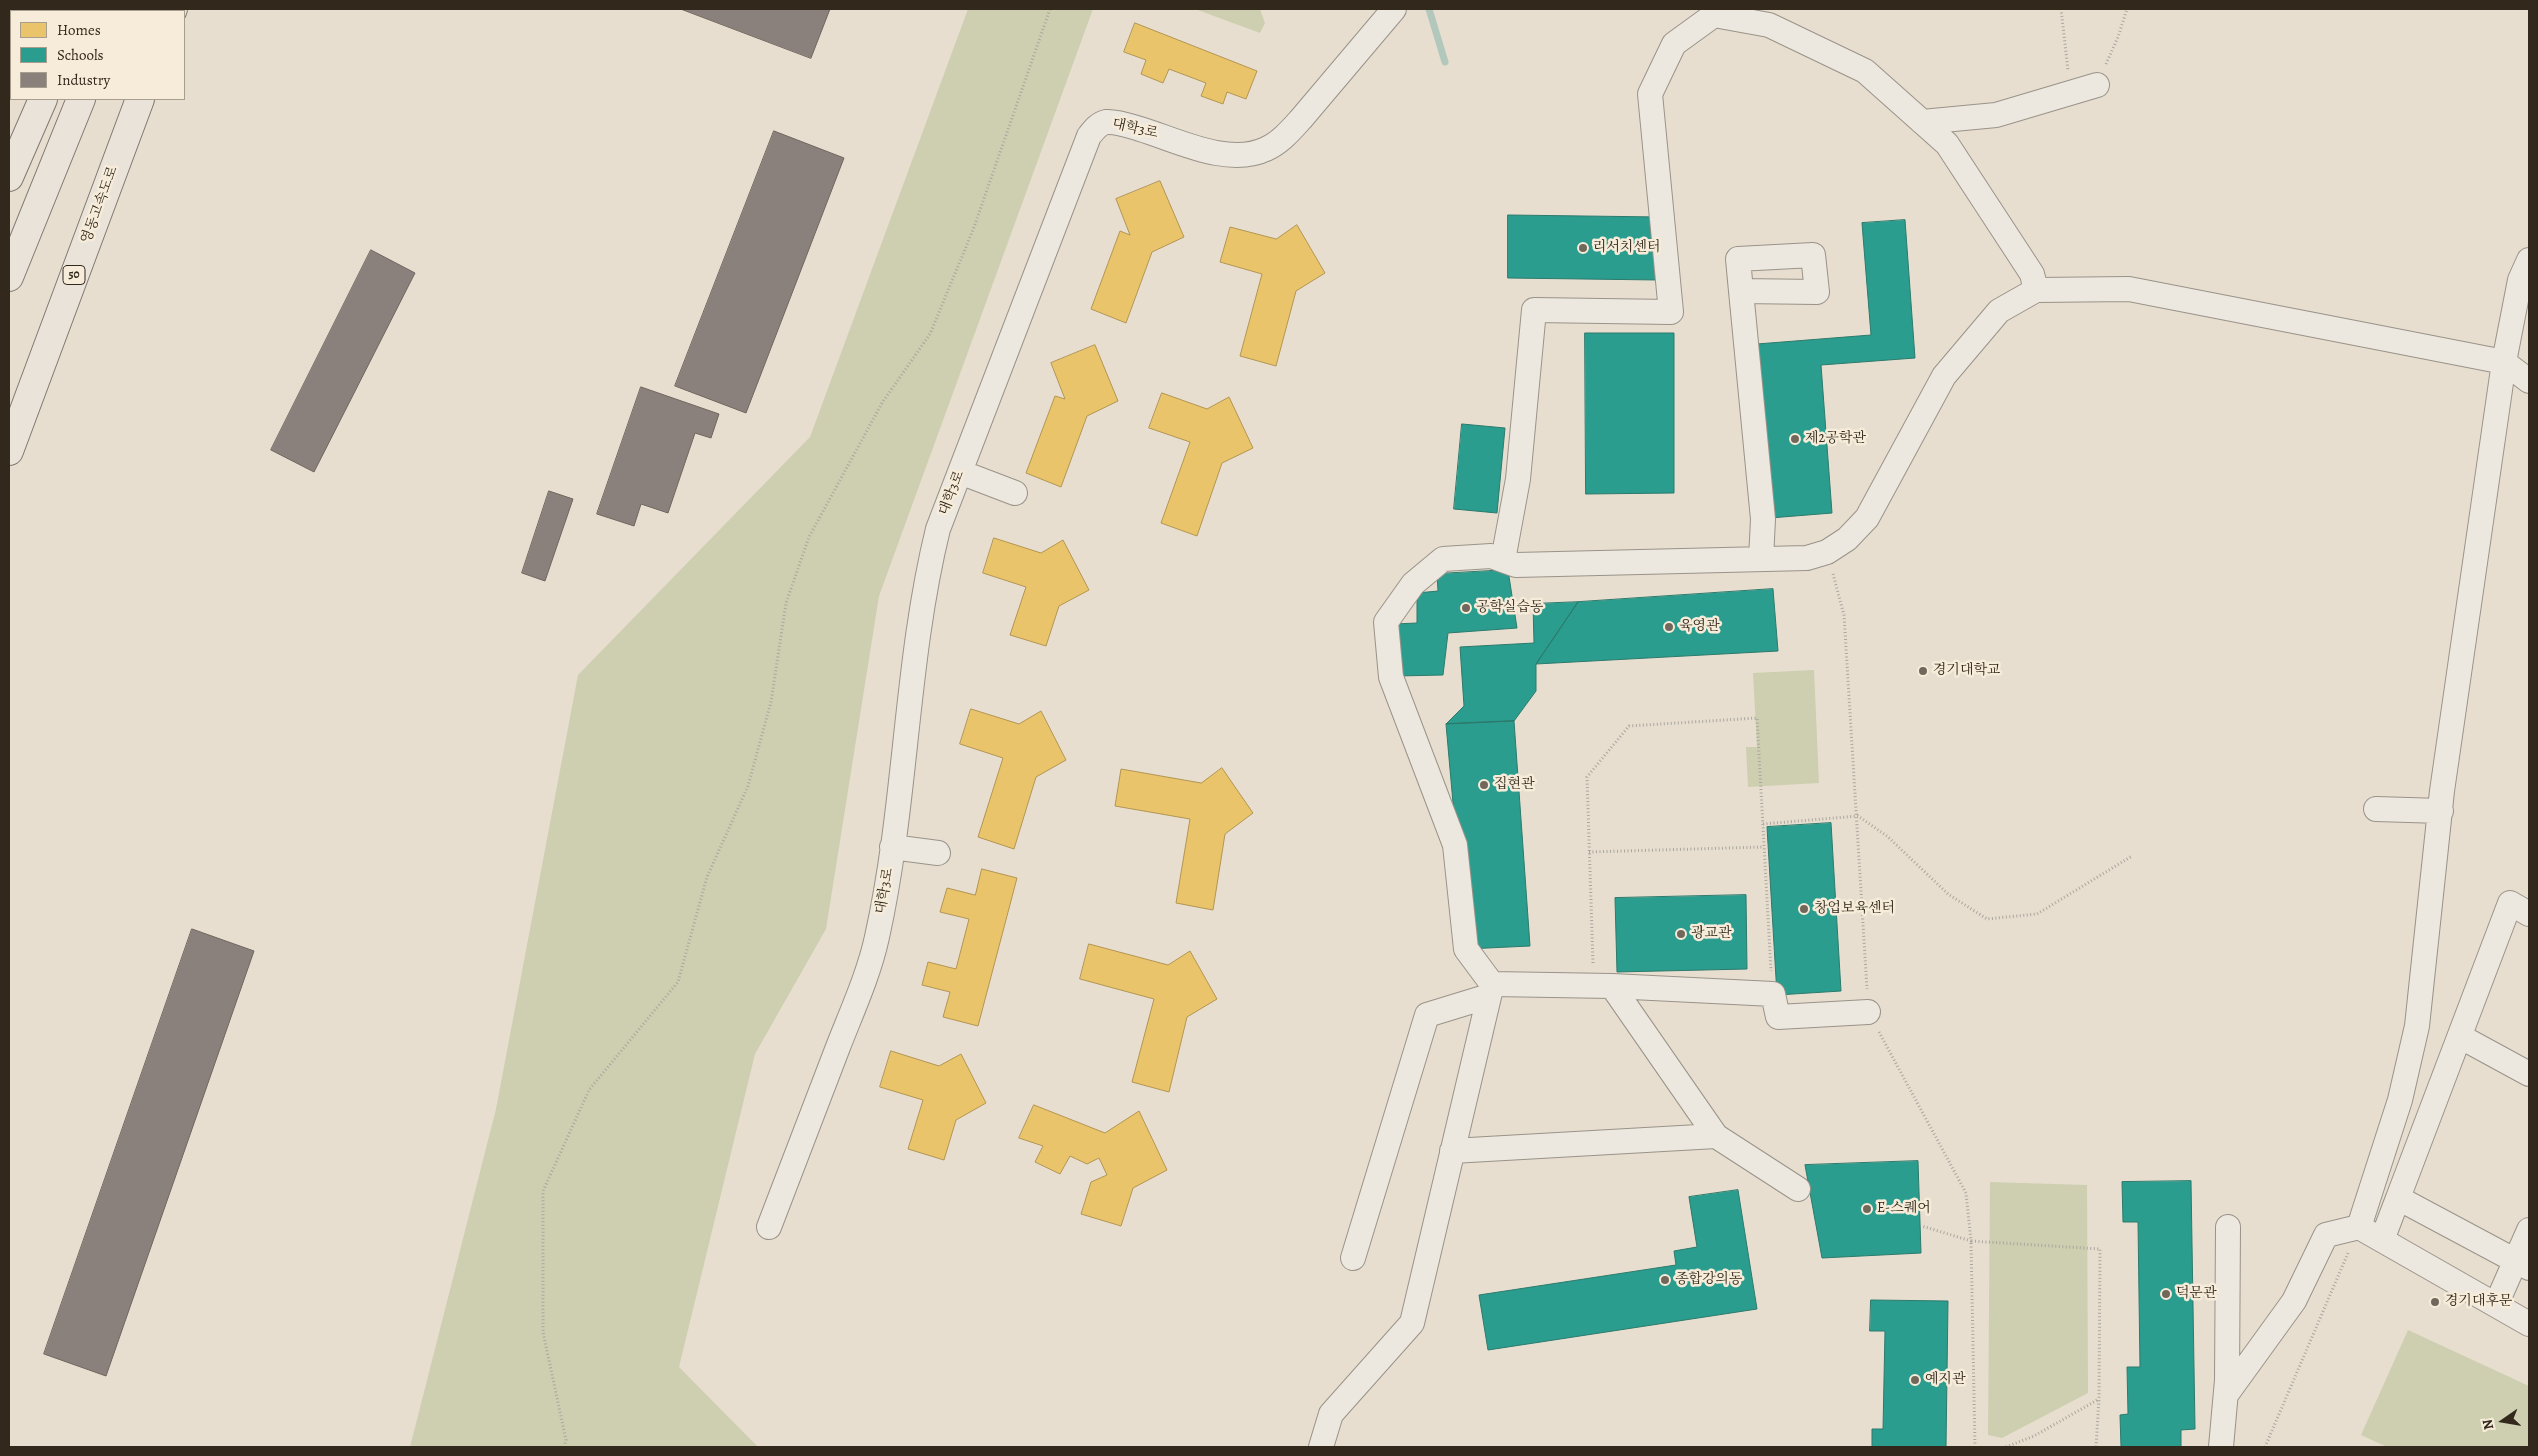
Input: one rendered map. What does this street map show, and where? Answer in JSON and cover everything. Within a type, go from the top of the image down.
[{"type":"highway","points":[[9,177],[43,100]]},
{"type":"highway","points":[[9,277],[81,100]]},
{"type":"highway","name":"영동고속도로","points":[[9,451],[140,100]]},
{"type":"street","name":"대학3로","points":[[769,1227],[862,984],[877,938],[892,847],[909,701],[929,563],[938,529],[1088,136],[1097,126],[1107,122],[1126,124],[1223,154],[1246,155],[1267,149],[1286,135],[1394,9]]},
{"type":"street","points":[[1502,560],[1518,479],[1534,310],[1671,312],[1650,94],[1674,44],[1714,15],[1769,25],[1865,71],[1947,144],[2032,274],[2036,290]]},
{"type":"street","points":[[1922,122],[1996,115],[2097,86]]},
{"type":"street","points":[[2359,1227],[2400,1100],[2418,1026],[2440,810],[2504,362],[2520,280],[2529,260]]},
{"type":"street","points":[[1321,1447],[1331,1414],[1412,1323],[1491,990],[1466,949],[1455,845],[1391,678],[1386,622],[1413,584],[1443,559],[1491,556],[1516,565],[1807,558],[1828,552],[1847,539],[1867,518],[1944,376],[1999,311],[2036,290],[2129,289],[2504,362],[2529,381]]},
{"type":"street","points":[[1741,291],[1763,519],[1761,558]]},
{"type":"street","points":[[960,472],[1015,493]]},
{"type":"street","points":[[2376,809],[2440,810]]},
{"type":"street","points":[[892,847],[938,853]]},
{"type":"street","points":[[2382,1240],[2461,1037],[2510,904],[2529,914]]},
{"type":"street","points":[[1603,986],[1716,1136],[1798,1189]]},
{"type":"street","points":[[1353,1258],[1427,1015],[1491,990],[1603,986],[1773,994],[1778,1017],[1868,1012]]},
{"type":"street","points":[[2461,1037],[2529,1074]]},
{"type":"street","points":[[1452,1151],[1716,1136]]},
{"type":"street","points":[[2398,1198],[2522,1264]]},
{"type":"street","points":[[2221,1447],[2226,1395],[2228,1227]]},
{"type":"street","points":[[2226,1395],[2294,1302],[2326,1236],[2359,1227],[2529,1324]]},
{"type":"street","points":[[2496,1305],[2522,1264],[2529,1230]]},
{"type":"path","points":[[564,1447],[566,1440],[543,1332],[543,1191],[589,1090],[678,982],[707,877],[748,786],[771,702],[786,603],[809,537],[882,403],[930,334],[973,230],[1050,9]]},
{"type":"path","points":[[2060,9],[2072,93]]},
{"type":"path","points":[[2097,86],[2118,37],[2127,9]]},
{"type":"path","points":[[1828,552],[1844,615],[1858,816],[1868,1012],[1966,1193],[1971,1241],[1975,1447]]},
{"type":"path","points":[[1603,986],[1589,852],[1587,777],[1629,726],[1757,718],[1773,994]]},
{"type":"path","points":[[1763,824],[1858,816],[1887,836],[1948,894],[1987,919],[2037,914],[2132,856]]},
{"type":"path","points":[[1589,852],[1764,847]]},
{"type":"path","points":[[1922,1226],[1971,1241],[2100,1249],[2099,1399],[2096,1447]]},
{"type":"path","points":[[2265,1447],[2359,1227]]},
{"type":"path","points":[[2006,1447],[2034,1436],[2099,1399]]},
{"type":"green space","points":[[968,9],[1093,9],[879,596],[826,929],[755,1054],[679,1367],[758,1447],[410,1447],[496,1109],[578,675],[810,437]]},
{"type":"green space","points":[[1195,9],[1260,9],[1265,23],[1260,33]]},
{"type":"green space","points":[[1814,670],[1819,783],[1748,787],[1746,747],[1757,747],[1753,673]]},
{"type":"green space","points":[[1990,1182],[2087,1185],[2088,1393],[2002,1438],[1988,1435]]},
{"type":"green space","points":[[2408,1330],[2529,1386],[2529,1447],[2387,1447],[2361,1435]]},
{"type":"building: Homes","points":[[1135,23],[1257,71],[1246,99],[1227,92],[1223,104],[1201,96],[1206,83],[1169,69],[1163,83],[1141,74],[1146,60],[1124,52]]},
{"type":"building: Homes","points":[[1160,181],[1184,237],[1152,252],[1126,323],[1091,309],[1120,231],[1130,235],[1116,199]]},
{"type":"building: Homes","points":[[1297,225],[1325,273],[1296,291],[1276,366],[1240,356],[1262,274],[1220,262],[1230,227],[1276,239]]},
{"type":"building: Homes","points":[[1095,345],[1118,401],[1087,416],[1061,487],[1026,473],[1055,396],[1065,399],[1051,363]]},
{"type":"building: Homes","points":[[1162,393],[1207,409],[1229,397],[1253,448],[1222,463],[1197,536],[1161,523],[1190,442],[1149,428]]},
{"type":"building: Homes","points":[[994,538],[1041,553],[1063,540],[1089,590],[1059,606],[1046,646],[1010,635],[1026,587],[983,573]]},
{"type":"building: Homes","points":[[971,709],[1019,724],[1041,711],[1066,760],[1036,777],[1014,849],[978,837],[1003,758],[960,744]]},
{"type":"building: Homes","points":[[1222,768],[1253,813],[1225,834],[1213,910],[1176,903],[1190,819],[1115,806],[1121,769],[1201,783]]},
{"type":"building: Homes","points":[[982,869],[1017,878],[978,1026],[943,1017],[950,992],[922,985],[928,962],[956,969],[969,919],[940,912],[947,888],[975,895]]},
{"type":"building: Homes","points":[[1089,944],[1168,965],[1190,951],[1217,999],[1187,1017],[1169,1092],[1132,1082],[1154,999],[1080,979]]},
{"type":"building: Homes","points":[[891,1051],[939,1066],[961,1054],[986,1103],[956,1120],[944,1160],[908,1149],[923,1100],[880,1087]]},
{"type":"building: Homes","points":[[1034,1105],[1105,1133],[1139,1111],[1167,1170],[1133,1188],[1121,1226],[1081,1214],[1091,1182],[1107,1175],[1099,1158],[1087,1164],[1070,1156],[1060,1174],[1035,1162],[1043,1146],[1019,1138]]},
{"type":"building: Schools","name":"리서치센터","points":[[1508,215],[1659,217],[1658,280],[1508,278]]},
{"type":"building: Schools","name":"제2공학관","points":[[1905,220],[1915,358],[1821,365],[1832,513],[1770,518],[1757,344],[1871,335],[1862,223]]},
{"type":"building: Schools","points":[[1585,333],[1674,333],[1674,493],[1586,494]]},
{"type":"building: Schools","points":[[1462,424],[1505,428],[1497,513],[1454,509]]},
{"type":"building: Schools","name":"공학실습동","points":[[1508,570],[1517,628],[1448,633],[1443,675],[1397,676],[1394,624],[1417,623],[1417,593],[1438,591],[1437,574]]},
{"type":"building: Schools","name":"육영관","points":[[1773,589],[1778,651],[1536,664],[1578,602]]},
{"type":"building: Schools","points":[[1578,602],[1536,664],[1536,691],[1514,721],[1446,724],[1464,706],[1460,647],[1534,643],[1533,604]]},
{"type":"building: Schools","name":"집현관","points":[[1514,721],[1530,946],[1466,949],[1446,724]]},
{"type":"building: Schools","name":"창업보육센터","points":[[1831,823],[1841,991],[1777,995],[1767,827]]},
{"type":"building: Schools","name":"광교관","points":[[1746,895],[1747,969],[1617,972],[1615,898]]},
{"type":"building: Schools","name":"E-스퀘어","points":[[1918,1161],[1921,1253],[1822,1258],[1805,1165]]},
{"type":"building: Schools","name":"덕문관","points":[[2191,1181],[2195,1429],[2181,1430],[2181,1447],[2121,1447],[2120,1415],[2128,1414],[2127,1367],[2140,1367],[2138,1222],[2123,1222],[2122,1182]]},
{"type":"building: Schools","name":"종합강의동","points":[[1738,1190],[1757,1309],[1488,1350],[1479,1295],[1676,1265],[1674,1251],[1697,1247],[1689,1197]]},
{"type":"building: Schools","name":"예지관","points":[[1871,1300],[1948,1301],[1946,1447],[1872,1447],[1872,1429],[1883,1429],[1885,1331],[1870,1331]]},
{"type":"building: Industry","points":[[681,9],[830,9],[811,58]]},
{"type":"building: Industry","points":[[774,131],[844,158],[746,413],[675,386]]},
{"type":"building: Industry","points":[[371,250],[415,273],[314,472],[271,450]]},
{"type":"building: Industry","points":[[641,387],[719,414],[711,438],[695,433],[668,513],[641,504],[634,526],[597,514]]},
{"type":"building: Industry","points":[[549,491],[573,499],[545,581],[522,573]]},
{"type":"building: Industry","points":[[192,929],[254,951],[106,1376],[44,1354]]},
{"type":"waterway","points":[[1429,9],[1445,62]]},
{"type":"place","name":"리서치센터","points":[[1583,248]]},
{"type":"place","name":"제2공학관","points":[[1795,439]]},
{"type":"place","name":"공학실습동","points":[[1466,608]]},
{"type":"place","name":"육영관","points":[[1669,627]]},
{"type":"place","name":"경기대학교","points":[[1923,671]]},
{"type":"place","name":"집현관","points":[[1484,785]]},
{"type":"place","name":"창업보육센터","points":[[1804,909]]},
{"type":"place","name":"광교관","points":[[1681,934]]},
{"type":"place","name":"E-스퀘어","points":[[1867,1209]]},
{"type":"place","name":"종합강의동","points":[[1665,1280]]},
{"type":"place","name":"덕문관","points":[[2166,1294]]},
{"type":"place","name":"경기대후문","points":[[2435,1302]]},
{"type":"place","name":"예지관","points":[[1915,1380]]}]
